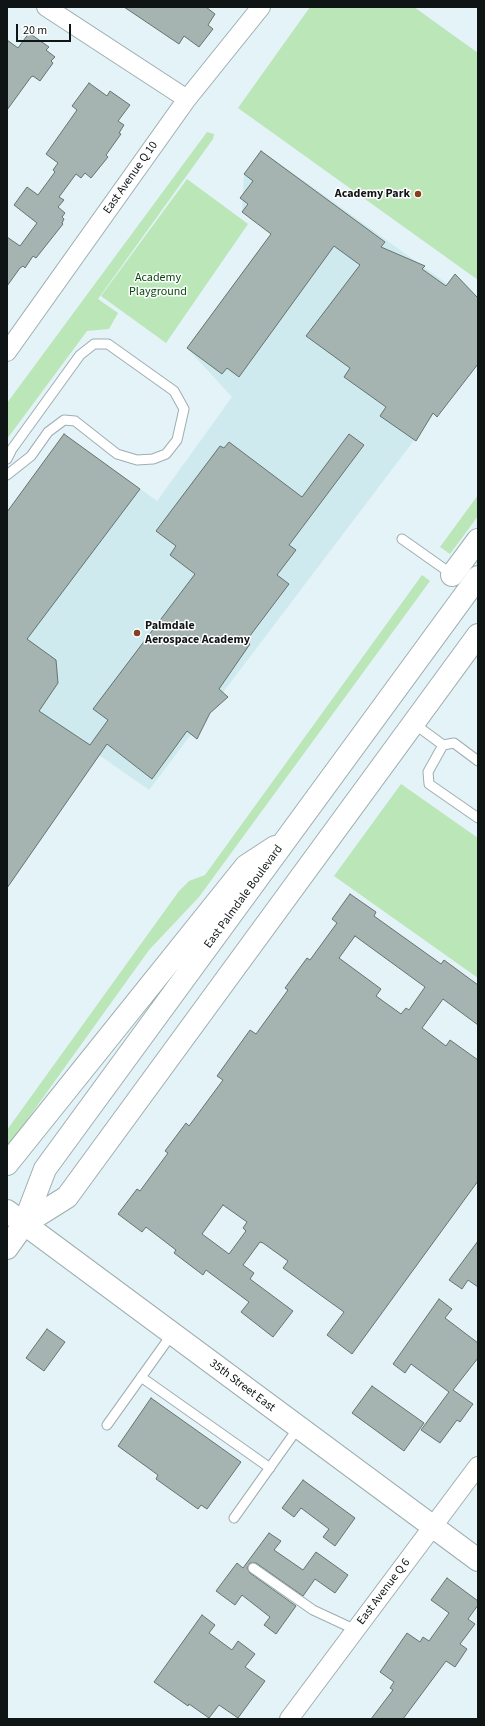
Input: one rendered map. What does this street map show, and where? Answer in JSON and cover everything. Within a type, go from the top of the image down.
[{"type":"main road","name":"East Palmdale Boulevard","points":[[7,1248],[24,1224],[46,1169],[286,839],[465,580],[478,540]]},
{"type":"main road","name":"East Palmdale Boulevard","points":[[24,1224],[67,1197],[478,635]]},
{"type":"main road","points":[[7,1164],[246,866],[286,839]]},
{"type":"main road","name":"35th Street East","points":[[7,1211],[432,1528],[478,1560]]},
{"type":"street","points":[[46,7],[187,100]]},
{"type":"street","name":"East Avenue Q 10","points":[[7,352],[187,100],[261,7]]},
{"type":"street","name":"East Avenue Q 6","points":[[289,1719],[478,1466]]},
{"type":"lane","points":[[7,459],[12,449],[80,355],[94,344],[108,344],[174,391],[184,409],[177,440],[166,454],[153,459],[137,460],[117,454],[75,421],[64,420],[48,432],[31,456],[7,474]]},
{"type":"lane","points":[[402,539],[465,580]]},
{"type":"lane","points":[[413,723],[443,745],[454,743],[478,761]]},
{"type":"lane","points":[[443,745],[428,772],[429,784],[478,818]]},
{"type":"lane","points":[[107,1425],[172,1334]]},
{"type":"lane","points":[[141,1377],[270,1468]]},
{"type":"lane","points":[[234,1518],[298,1428]]},
{"type":"lane","points":[[253,1568],[313,1610],[356,1630]]},
{"type":"shaded area","name":"Palmdale Aerospace Academy","points":[[261,150],[478,306],[478,356],[149,790],[99,755],[7,888],[7,512],[64,434],[157,501],[232,397],[187,348],[271,234],[242,212],[244,174]]},
{"type":"green space","name":"Academy Park","points":[[310,7],[414,7],[478,53],[478,280],[238,108]]},
{"type":"green space","points":[[207,132],[214,134],[213,139],[98,299],[118,313],[109,329],[87,331],[7,439],[7,403]]},
{"type":"green space","name":"Academy Playground","points":[[187,179],[248,224],[166,343],[101,296]]},
{"type":"green space","points":[[478,495],[478,516],[450,554],[440,547]]},
{"type":"green space","points":[[422,575],[430,581],[199,897],[149,950],[9,1145],[7,1145],[7,1130],[179,891],[189,881],[205,875]]},
{"type":"green space","points":[[401,784],[478,838],[478,978],[334,876]]},
{"type":"building","points":[[124,7],[206,7],[215,14],[208,25],[213,29],[199,47],[184,36],[179,44]]},
{"type":"building","points":[[29,33],[49,47],[46,50],[55,57],[51,61],[53,63],[40,81],[33,76],[31,77],[7,110],[7,40],[18,48]]},
{"type":"building","points":[[89,83],[107,96],[110,91],[130,105],[118,121],[124,125],[119,133],[121,134],[106,155],[108,157],[91,178],[85,173],[81,178],[76,174],[59,197],[64,200],[58,207],[65,213],[62,217],[64,219],[63,224],[36,258],[33,256],[25,268],[23,266],[20,268],[7,286],[7,237],[20,246],[37,223],[14,205],[27,187],[38,195],[55,172],[53,170],[58,163],[46,154],[77,110],[72,106]]},
{"type":"building","points":[[261,151],[385,242],[381,247],[425,266],[422,269],[446,286],[455,274],[478,298],[478,364],[437,417],[433,413],[416,441],[380,416],[386,407],[344,377],[350,368],[306,336],[360,265],[334,246],[239,377],[227,368],[222,374],[187,348],[271,234],[242,212],[248,204],[240,198],[253,181],[244,174]]},
{"type":"building","points":[[64,434],[140,489],[27,639],[56,660],[58,683],[39,711],[90,745],[108,720],[93,709],[195,574],[170,555],[176,546],[156,531],[220,446],[224,448],[229,442],[302,497],[349,434],[364,445],[289,545],[296,550],[277,575],[289,584],[246,641],[250,644],[219,689],[228,697],[210,713],[197,739],[187,731],[152,779],[107,744],[7,888],[7,512]]},
{"type":"building","points":[[350,894],[376,912],[374,916],[441,964],[444,960],[478,985],[478,1025],[443,999],[422,1028],[446,1046],[450,1040],[478,1060],[478,1181],[352,1354],[327,1335],[344,1312],[283,1268],[288,1261],[263,1243],[260,1242],[243,1265],[254,1273],[250,1279],[293,1311],[273,1337],[241,1312],[249,1302],[206,1270],[203,1275],[174,1253],[176,1250],[146,1227],[142,1232],[118,1214],[137,1189],[140,1191],[168,1153],[165,1151],[186,1123],[189,1126],[223,1080],[217,1076],[250,1030],[256,1034],[288,990],[285,988],[307,958],[310,960],[337,923],[332,919]],"holes":[[[355,936],[425,987],[409,1010],[406,1008],[401,1014],[376,996],[381,989],[339,958]],[[223,1205],[247,1222],[243,1228],[246,1231],[229,1254],[202,1234]]]},
{"type":"building","points":[[478,1241],[478,1287],[468,1280],[462,1289],[449,1280]]},
{"type":"building","points":[[439,1299],[452,1309],[445,1318],[478,1343],[478,1358],[453,1390],[473,1404],[460,1422],[457,1420],[440,1443],[421,1430],[449,1392],[411,1364],[405,1373],[393,1364]]},
{"type":"building","points":[[47,1329],[65,1342],[44,1371],[26,1358]]},
{"type":"building","points":[[372,1386],[424,1423],[404,1451],[352,1413]]},
{"type":"building","points":[[151,1398],[241,1462],[207,1509],[201,1505],[198,1509],[156,1479],[158,1475],[118,1446]]},
{"type":"building","points":[[303,1480],[355,1518],[335,1546],[323,1537],[329,1529],[301,1508],[294,1517],[282,1508]]},
{"type":"building","points":[[269,1533],[281,1541],[274,1550],[303,1570],[316,1552],[348,1575],[335,1593],[315,1579],[303,1596],[256,1563],[250,1563],[247,1568],[250,1573],[296,1606],[276,1634],[264,1625],[270,1617],[242,1595],[235,1605],[216,1591],[237,1563],[243,1568]]},
{"type":"building","points":[[447,1578],[478,1601],[478,1605],[468,1619],[475,1624],[460,1644],[467,1649],[455,1667],[446,1661],[403,1719],[371,1719],[393,1690],[390,1688],[394,1682],[380,1672],[407,1633],[420,1642],[423,1637],[429,1641],[449,1613],[431,1600]]},
{"type":"building","points":[[202,1615],[215,1625],[209,1633],[232,1650],[238,1641],[255,1654],[245,1667],[265,1681],[238,1718],[219,1705],[209,1718],[189,1704],[188,1706],[154,1682]]},
{"type":"place","name":"Academy Park","points":[[418,194]]},
{"type":"place","name":"Palmdale Aerospace Academy","points":[[137,633]]}]
